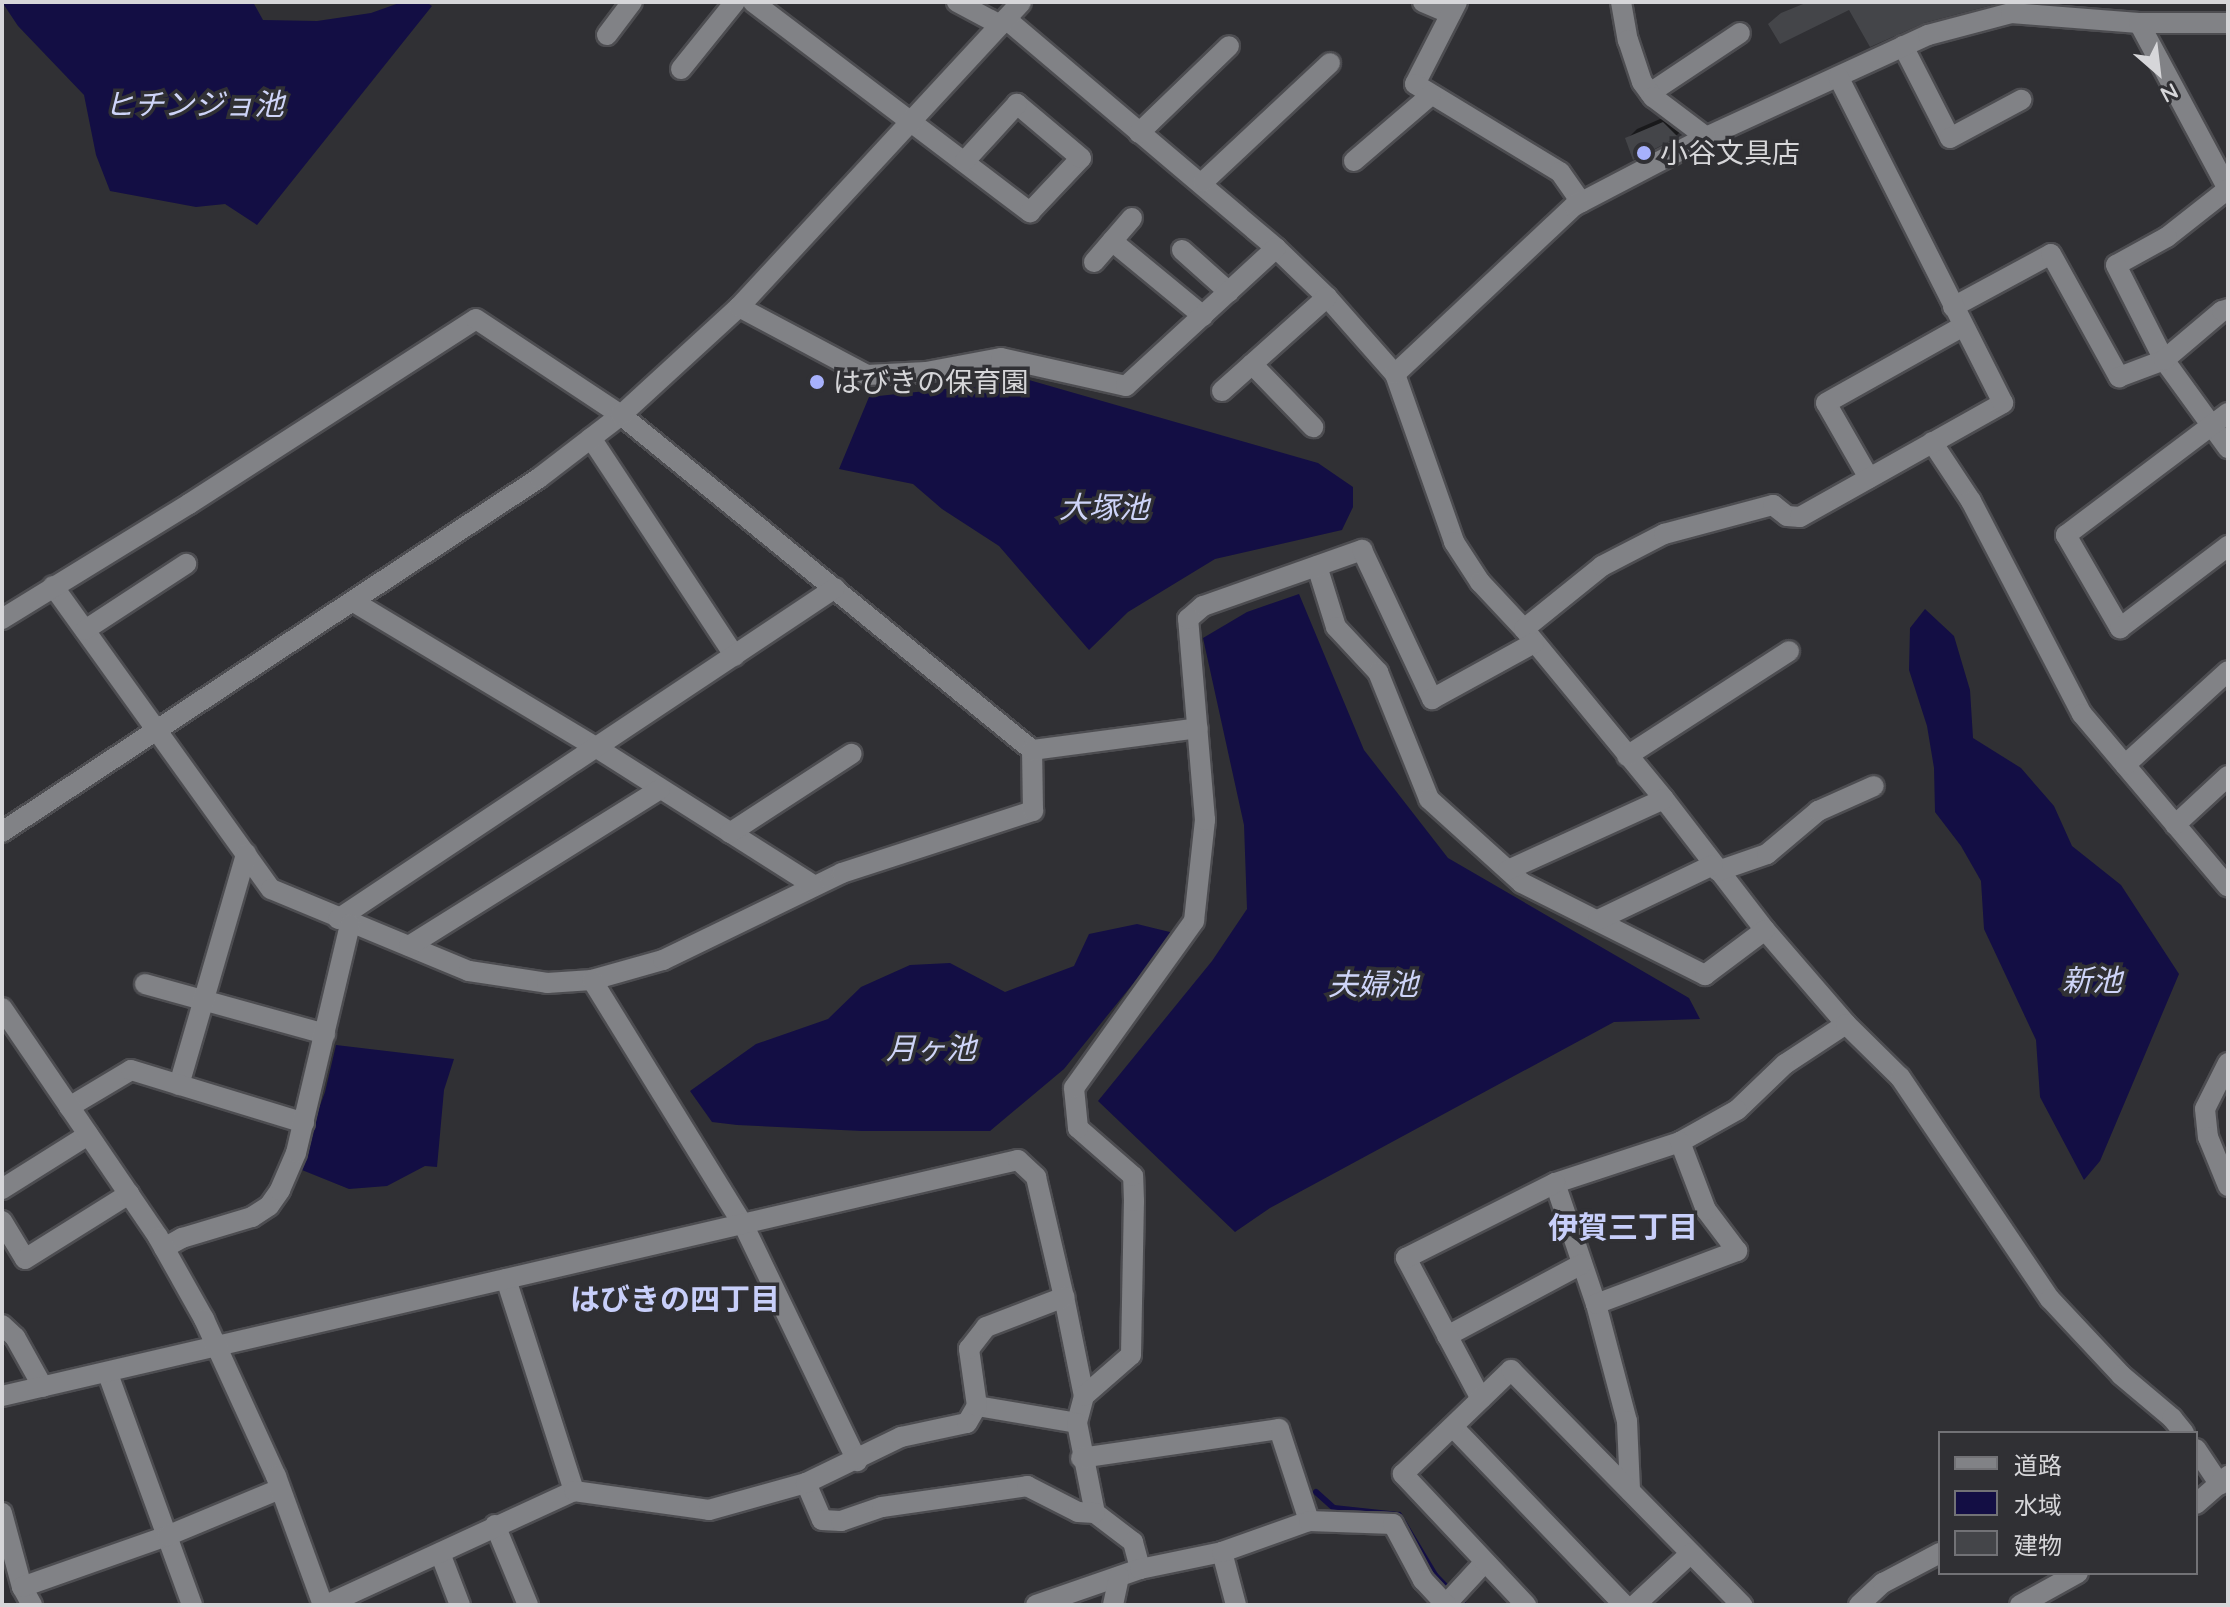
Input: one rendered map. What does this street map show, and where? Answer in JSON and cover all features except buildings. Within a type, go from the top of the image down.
[{"type":"street","points":[[607,35],[632,2]]},
{"type":"street","points":[[681,69],[735,2]]},
{"type":"street","points":[[753,2],[1030,212],[1081,158],[1017,104],[965,161]]},
{"type":"street","points":[[957,2],[1003,22],[1203,182],[1327,297],[1395,374],[1454,542],[1480,582],[1529,636],[1664,799],[1765,930],[1846,1024],[1900,1077],[2050,1299],[2121,1375],[2172,1418],[2182,1431]]},
{"type":"street","points":[[2,832],[539,478],[621,415],[739,307],[1021,2]]},
{"type":"street","points":[[1423,2],[1454,8],[1415,84],[1560,172],[1581,202]]},
{"type":"street","points":[[1621,2],[1636,71],[1650,93],[1706,137]]},
{"type":"street","points":[[1395,374],[1581,202],[1706,137],[1903,46],[2009,8],[2139,23],[2228,23]]},
{"type":"street","points":[[2139,23],[2228,189],[2167,237],[2116,265],[2164,360],[2228,448]]},
{"type":"street","points":[[1650,93],[1740,33]]},
{"type":"street","points":[[1139,133],[1229,46]]},
{"type":"street","points":[[1903,46],[1950,138],[2021,100]]},
{"type":"street","points":[[1203,182],[1330,63]]},
{"type":"street","points":[[1084,1396],[1131,1355],[1134,1201],[1133,1176],[1078,1128],[1074,1088],[1194,921],[1205,820],[1188,619],[1203,606],[1362,550],[1432,699],[1529,636],[1602,566],[1664,534],[1773,505],[1787,516],[1800,517],[2003,403],[1838,77]]},
{"type":"street","points":[[1354,161],[1431,95]]},
{"type":"street","points":[[1094,262],[1132,218]]},
{"type":"street","points":[[1112,241],[1203,316]]},
{"type":"street","points":[[739,307],[867,375],[926,372],[1001,358],[1126,386],[1276,248]]},
{"type":"street","points":[[1182,250],[1229,292]]},
{"type":"street","points":[[1953,307],[2051,254],[2119,377],[2164,360],[2228,309]]},
{"type":"street","points":[[1222,391],[1327,297]]},
{"type":"street","points":[[2,619],[189,504],[476,319],[621,415],[1032,750],[1198,728]]},
{"type":"street","points":[[1869,478],[1826,403],[1963,326]]},
{"type":"street","points":[[1252,364],[1313,427]]},
{"type":"street","points":[[2228,413],[2066,535],[2120,628],[2228,546]]},
{"type":"street","points":[[591,438],[735,656]]},
{"type":"street","points":[[1932,442],[1971,501],[2082,714],[2228,886]]},
{"type":"street","points":[[85,630],[186,564]]},
{"type":"street","points":[[1317,566],[1336,627],[1378,672],[1429,799],[1522,883],[1705,975],[1765,930]]},
{"type":"street","points":[[53,586],[271,889],[344,922],[469,971],[547,983],[592,980],[663,960],[813,885],[1033,811],[1032,750]]},
{"type":"street","points":[[164,1248],[182,1238],[252,1217],[269,1206],[296,1153],[304,1123],[325,1034],[344,922],[835,588]]},
{"type":"street","points":[[354,602],[597,748],[813,885]]},
{"type":"street","points":[[1627,756],[1789,651]]},
{"type":"street","points":[[2125,765],[2228,671]]},
{"type":"street","points":[[730,833],[851,754]]},
{"type":"street","points":[[2175,825],[2228,776]]},
{"type":"street","points":[[1598,920],[1715,868],[1767,854],[1818,811],[1874,786]]},
{"type":"street","points":[[409,946],[660,789]]},
{"type":"street","points":[[1508,870],[1664,799]]},
{"type":"street","points":[[179,1085],[246,854]]},
{"type":"street","points":[[592,980],[744,1226],[857,1461]]},
{"type":"street","points":[[145,984],[325,1034]]},
{"type":"street","points":[[2,1008],[164,1248],[217,1345],[280,1489],[324,1605],[574,1491],[709,1510],[806,1483],[857,1461],[901,1437],[967,1423],[977,1406],[969,1349],[986,1327],[1064,1297]]},
{"type":"street","points":[[1481,1399],[1406,1258],[1555,1183],[1680,1142],[1737,1110],[1785,1064],[1846,1024]]},
{"type":"street","points":[[2228,1063],[2205,1109],[2208,1137],[2228,1186]]},
{"type":"street","points":[[69,1107],[131,1070],[304,1123]]},
{"type":"street","points":[[2206,1119],[2228,1099]]},
{"type":"street","points":[[2,1189],[88,1135]]},
{"type":"street","points":[[1596,1304],[1737,1251],[1706,1210],[1680,1142]]},
{"type":"street","points":[[2,1396],[108,1374],[217,1345],[744,1226],[1018,1160],[1036,1177],[1064,1297],[1084,1396],[1077,1423],[1081,1458],[1095,1513]]},
{"type":"street","points":[[1555,1183],[1596,1304],[1627,1421],[1630,1491]]},
{"type":"street","points":[[2,1221],[25,1259],[129,1194]]},
{"type":"street","points":[[1447,1336],[1582,1264]]},
{"type":"street","points":[[506,1279],[574,1491]]},
{"type":"street","points":[[2,1325],[15,1337],[43,1387]]},
{"type":"street","points":[[1526,1605],[1403,1474],[1511,1370],[1742,1605]]},
{"type":"street","points":[[108,1374],[192,1605]]},
{"type":"street","points":[[977,1406],[1077,1423]]},
{"type":"street","points":[[1453,1427],[1624,1605]]},
{"type":"street","points":[[1081,1458],[1279,1429],[1309,1521]]},
{"type":"street","points":[[2198,1453],[2224,1480],[2198,1502]]},
{"type":"street","points":[[806,1483],[822,1520],[841,1521],[882,1507],[1027,1486],[1078,1512],[1095,1513],[1133,1542],[1140,1569]]},
{"type":"street","points":[[2,1513],[27,1596],[280,1489]]},
{"type":"street","points":[[1036,1605],[1140,1569],[1222,1552],[1309,1521],[1393,1524],[1423,1580],[1447,1604],[1484,1563]]},
{"type":"street","points":[[495,1525],[528,1605]]},
{"type":"street","points":[[1222,1552],[1236,1605]]},
{"type":"street","points":[[440,1553],[460,1605]]},
{"type":"street","points":[[1635,1605],[1691,1553]]},
{"type":"street","points":[[1859,1605],[1883,1583],[1938,1554]]},
{"type":"street","points":[[2020,1605],[2074,1575]]},
{"type":"street","points":[[1113,1605],[1119,1577]]},
{"type":"water","name":"ヒチンジョ池","points":[[2,2],[253,2],[263,20],[317,21],[371,13],[402,2],[426,2],[432,6],[257,225],[225,204],[196,207],[110,191],[96,155],[84,95],[18,26]]},
{"type":"water","name":"大塚池","points":[[1029,380],[1318,463],[1353,487],[1353,507],[1342,530],[1215,559],[1128,612],[1089,650],[999,546],[942,509],[913,484],[839,469],[869,397]]},
{"type":"water","name":"夫婦池","points":[[1299,594],[1364,750],[1448,858],[1689,998],[1700,1019],[1614,1022],[1270,1208],[1235,1232],[1098,1101],[1212,961],[1247,909],[1244,825],[1203,638],[1247,612]]},
{"type":"water","name":"新池","points":[[1925,609],[1954,636],[1970,690],[1973,738],[2021,768],[2054,806],[2072,846],[2121,885],[2179,974],[2100,1161],[2084,1180],[2040,1097],[2036,1040],[1984,929],[1981,881],[1961,846],[1935,812],[1934,768],[1927,726],[1909,670],[1910,628]]},
{"type":"water","name":"月ヶ池","points":[[1137,924],[1174,933],[1064,1069],[990,1131],[862,1131],[712,1122],[690,1091],[756,1044],[828,1019],[861,987],[910,965],[950,963],[1005,992],[1074,966],[1089,934]]},
{"type":"water","points":[[336,1045],[454,1059],[444,1090],[437,1167],[425,1166],[387,1186],[349,1189],[297,1168],[325,1092]]},
{"type":"waterway","points":[[1316,1492],[1334,1508],[1399,1515],[1435,1575],[1464,1605]]},
{"type":"place","name":"小谷文具店","points":[[1644,153]]},
{"type":"place","name":"はびきの保育園","points":[[817,382]]},
{"type":"district","name":"伊賀三丁目","points":[[1623,1227]]},
{"type":"district","name":"はびきの四丁目","points":[[675,1299]]}]
